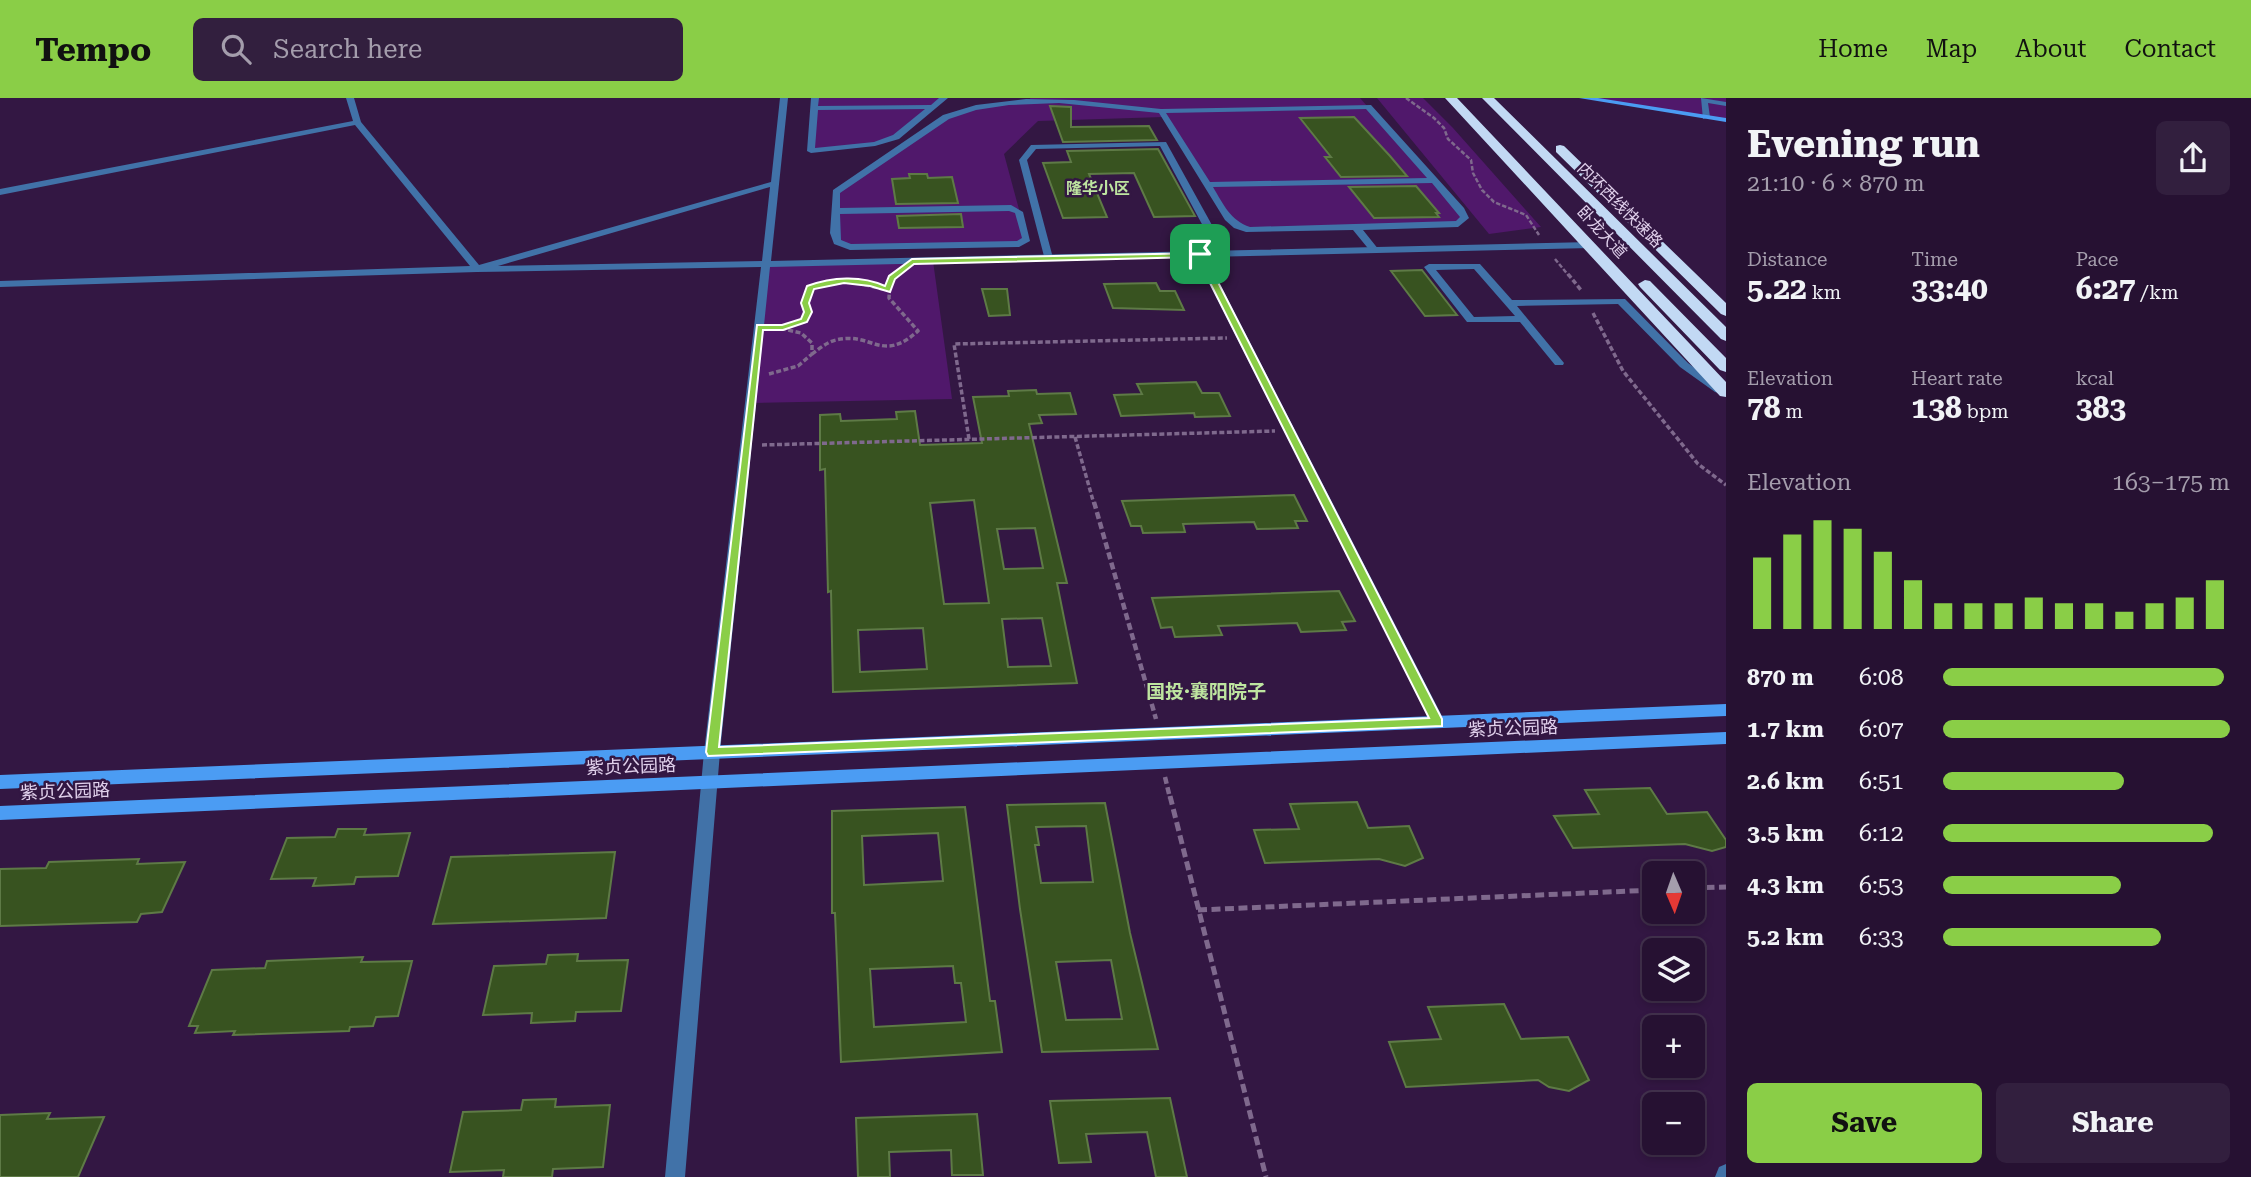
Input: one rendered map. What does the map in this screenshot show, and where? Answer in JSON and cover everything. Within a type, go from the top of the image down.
[{"type":"highway","name":"卧龙大道","points":[[1451,98],[1591,245],[1726,393]]},
{"type":"highway","name":"内环西线快速路","points":[[1467,98],[1726,368]]},
{"type":"highway","name":"内环西线快速路","points":[[1489,98],[1726,336]]},
{"type":"highway","name":"卧龙大道","points":[[1507,98],[1726,311]]},
{"type":"highway","points":[[1501,134],[1545,205],[1726,405]]},
{"type":"highway","points":[[1525,134],[1615,208],[1726,319]]},
{"type":"street","points":[[350,98],[357,122],[477,269]]},
{"type":"street","points":[[674,1177],[712,752],[784,98]]},
{"type":"street","points":[[933,107],[815,103],[811,151],[875,144],[896,137],[933,107],[944,98]]},
{"type":"street","points":[[1262,98],[1269,109]]},
{"type":"street","points":[[1161,111],[1228,218],[1237,226],[1249,230],[1458,224],[1465,218],[1461,210],[1360,98]]},
{"type":"street","points":[[1583,98],[1726,120]]},
{"type":"street","points":[[1706,117],[1704,100],[1726,104]]},
{"type":"street","points":[[836,211],[1011,208],[1019,212],[1027,239],[1019,244],[850,247],[837,242],[835,233],[836,192],[946,117],[962,110],[995,104],[1073,102],[1142,111],[1368,107]]},
{"type":"street","points":[[0,192],[357,122]]},
{"type":"street","points":[[1048,258],[1023,160],[1034,147],[1163,144],[1223,254]]},
{"type":"street","points":[[1207,185],[1433,180]]},
{"type":"street","points":[[477,269],[775,183]]},
{"type":"street","points":[[1356,227],[1374,250]]},
{"type":"street","points":[[0,284],[477,269],[912,262],[1591,245]]},
{"type":"street","points":[[1200,254],[1438,722]]},
{"type":"street","points":[[1522,319],[1471,320],[1429,267],[1477,266],[1508,303],[1522,319],[1559,363]]},
{"type":"street","points":[[1508,303],[1622,301],[1684,365],[1726,393]]},
{"type":"street","name":"紫贞公园路","points":[[0,782],[1726,710]]},
{"type":"street","name":"紫贞公园路","points":[[0,813],[1726,738]]},
{"type":"path","points":[[754,375],[779,373],[798,366],[834,340],[847,339],[879,347],[906,343],[918,331],[911,320],[899,312],[888,299],[887,290],[892,278],[912,262]]},
{"type":"path","points":[[783,328],[804,320],[808,312],[805,303],[810,288],[823,283],[872,283],[887,290]]},
{"type":"path","points":[[760,327],[801,332],[812,343],[812,354]]},
{"type":"path","points":[[969,439],[954,344],[1242,338]]},
{"type":"path","points":[[746,446],[1290,431]]},
{"type":"path","points":[[1075,437],[1160,734]]},
{"type":"path","points":[[1161,763],[1266,1177]]},
{"type":"path","points":[[1705,888],[1726,887]]},
{"type":"path","points":[[1198,910],[1642,891]]},
{"type":"shaded area","points":[[815,98],[944,98],[896,137],[875,144],[811,151]]},
{"type":"shaded area","points":[[1030,98],[1360,98],[1465,218],[1458,224],[1249,230],[1237,226],[1164,117],[1038,121],[1004,154],[1027,239],[1019,244],[850,247],[837,242],[836,192],[946,117],[995,104],[1031,103]]},
{"type":"shaded area","points":[[1377,98],[1423,98],[1541,227],[1489,234]]},
{"type":"shaded area","points":[[1583,98],[1726,98],[1726,120]]},
{"type":"shaded area","points":[[933,261],[952,399],[751,403],[766,264]]},
{"type":"building","points":[[1050,106],[1071,107],[1071,127],[1149,126],[1157,140],[1063,142]]},
{"type":"building","points":[[1354,117],[1407,176],[1341,177],[1325,157],[1331,157],[1300,118]]},
{"type":"building","points":[[1158,149],[1195,216],[1154,217],[1134,173],[1089,174],[1107,217],[1063,218],[1043,163],[1071,162],[1067,151]]},
{"type":"building","points":[[909,174],[927,174],[928,178],[952,177],[958,203],[896,204],[892,179],[910,178]]},
{"type":"building","points":[[1416,186],[1439,213],[1436,213],[1439,217],[1374,218],[1349,187]]},
{"type":"building","points":[[961,214],[963,227],[899,228],[897,216]]},
{"type":"building","points":[[1422,270],[1457,315],[1425,316],[1391,271]]},
{"type":"building","points":[[1156,283],[1160,291],[1175,291],[1184,310],[1113,308],[1104,284]]},
{"type":"building","points":[[982,289],[1007,289],[1010,315],[989,316]]},
{"type":"building","points":[[1196,382],[1202,393],[1219,393],[1230,416],[1195,417],[1194,413],[1121,416],[1114,395],[1142,394],[1137,384]]},
{"type":"building","points":[[1008,391],[1070,393],[1076,414],[1039,415],[1042,423],[1029,424],[1067,583],[1057,583],[1077,683],[833,692],[831,591],[828,592],[825,469],[820,470],[820,415],[840,414],[841,421],[897,419],[896,412],[915,411],[920,445],[982,443],[973,397],[1009,396]],"holes":[[[974,500],[989,603],[944,604],[930,503]],[[1035,528],[1043,568],[1004,569],[997,529]],[[1042,618],[1051,666],[1008,667],[1002,619]],[[923,628],[927,669],[860,672],[858,630]]]},
{"type":"building","points":[[1294,495],[1307,521],[1295,521],[1298,528],[1257,529],[1254,522],[1183,524],[1185,532],[1143,533],[1141,526],[1131,526],[1122,501]]},
{"type":"building","points":[[1339,591],[1355,621],[1342,622],[1346,630],[1301,632],[1297,623],[1218,626],[1222,635],[1175,637],[1172,627],[1161,628],[1152,598]]},
{"type":"building","points":[[1650,788],[1667,814],[1707,812],[1726,840],[1726,847],[1712,851],[1685,844],[1573,848],[1554,816],[1599,814],[1585,790]]},
{"type":"building","points":[[1357,802],[1368,828],[1409,826],[1423,858],[1405,866],[1379,859],[1265,863],[1254,830],[1299,829],[1290,804]]},
{"type":"building","points":[[1105,803],[1130,933],[1158,1049],[1042,1052],[1007,805]],"holes":[[[1086,826],[1093,882],[1041,883],[1035,845],[1039,845],[1036,827]],[[1111,960],[1122,1019],[1066,1020],[1056,962]]]},
{"type":"building","points":[[965,807],[990,1001],[995,1001],[1002,1052],[841,1062],[835,913],[832,913],[832,811]],"holes":[[[938,833],[943,881],[864,885],[862,836]],[[953,966],[955,983],[961,983],[966,1022],[874,1027],[870,969]]]},
{"type":"building","points":[[338,829],[366,829],[364,835],[410,833],[398,876],[356,877],[354,884],[313,886],[316,878],[271,879],[287,838],[335,837]]},
{"type":"building","points":[[615,852],[606,918],[433,924],[451,857]]},
{"type":"building","points":[[139,859],[137,864],[185,862],[162,912],[141,914],[137,922],[0,926],[0,869],[46,868],[49,862]]},
{"type":"building","points":[[578,954],[577,961],[628,960],[621,1011],[576,1012],[575,1021],[531,1023],[532,1013],[483,1015],[494,966],[546,964],[548,955]]},
{"type":"building","points":[[363,957],[361,962],[412,961],[398,1016],[376,1017],[373,1026],[350,1027],[349,1031],[233,1035],[235,1031],[195,1033],[198,1026],[189,1026],[212,970],[265,968],[267,961]]},
{"type":"building","points":[[1504,1004],[1521,1039],[1568,1037],[1589,1080],[1569,1091],[1549,1087],[1538,1080],[1406,1087],[1389,1042],[1441,1039],[1428,1007]]},
{"type":"building","points":[[1170,1098],[1187,1177],[1156,1177],[1147,1132],[1086,1134],[1091,1162],[1059,1163],[1050,1101]]},
{"type":"building","points":[[556,1099],[555,1107],[610,1105],[603,1167],[553,1169],[552,1177],[503,1177],[504,1170],[450,1172],[463,1112],[521,1110],[523,1100]]},
{"type":"building","points":[[50,1113],[47,1119],[104,1117],[78,1177],[0,1177],[0,1115]]},
{"type":"building","points":[[977,1114],[983,1175],[952,1175],[951,1150],[889,1152],[890,1177],[858,1177],[856,1118]]},
{"type":"district","name":"隆华小区","points":[[1098,188]]},
{"type":"district","name":"国投·襄阳院子","points":[[1206,691]]},
{"type":"route","points":[[1200,254],[1438,722],[712,752],[760,327],[783,328],[804,320],[808,312],[805,303],[810,288],[823,283],[844,281],[872,283],[887,290],[892,278],[912,262],[1200,254]]}]
